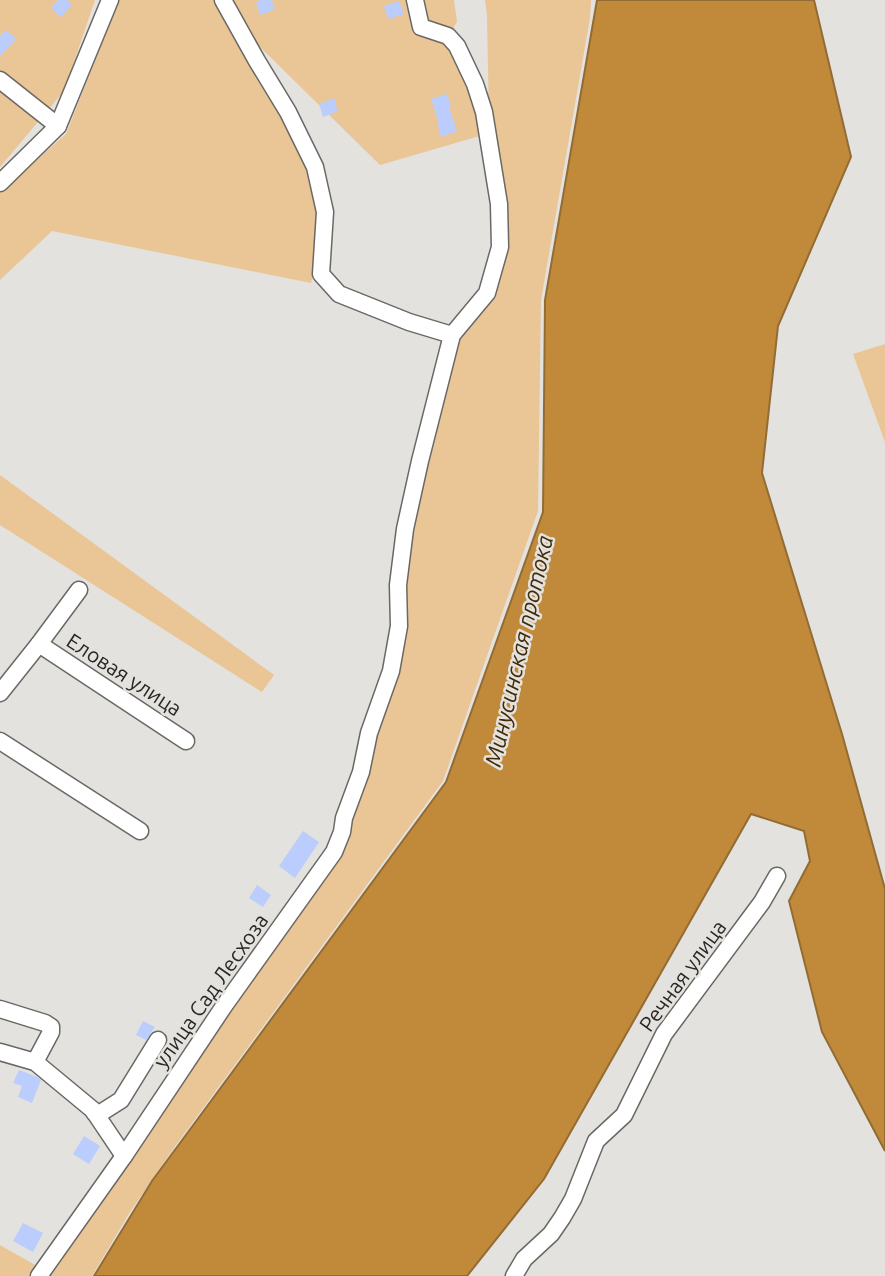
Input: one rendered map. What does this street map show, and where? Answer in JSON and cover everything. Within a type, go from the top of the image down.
[{"type":"street","points":[[0,183],[58,126],[110,0]]},
{"type":"street","points":[[223,0],[288,112],[315,167],[325,212],[321,274],[338,294],[409,322],[452,335],[487,293],[500,247],[499,205],[484,112],[475,84],[457,46],[448,36],[421,27],[415,0]]},
{"type":"street","points":[[0,80],[58,126]]},
{"type":"street","name":"улица Сад Лесхоза","points":[[39,1276],[334,852],[361,772],[369,733],[391,671],[399,625],[398,584],[405,529],[419,461],[452,335]]},
{"type":"street","points":[[0,693],[79,590]]},
{"type":"street","name":"Еловая улица","points":[[39,644],[186,741]]},
{"type":"street","points":[[0,741],[140,831]]},
{"type":"street","name":"Речная улица","points":[[514,1276],[524,1259],[551,1234],[562,1217],[573,1199],[596,1141],[624,1115],[664,1034],[762,902],[778,876]]},
{"type":"street","points":[[0,1009],[51,1027],[35,1062]]},
{"type":"street","points":[[94,1112],[99,1114],[121,1100],[158,1040]]},
{"type":"street","points":[[0,1052],[35,1062],[94,1112],[124,1156]]},
{"type":"shaded area","points":[[0,0],[95,0],[64,91],[0,167]]},
{"type":"shaded area","points":[[119,0],[214,0],[302,145],[324,240],[311,283],[52,231],[0,280],[0,192],[66,134]]},
{"type":"shaded area","points":[[228,0],[454,0],[457,22],[448,36],[483,135],[380,165],[249,36]]},
{"type":"shaded area","points":[[485,0],[591,0],[541,300],[538,511],[443,781],[176,1145],[130,1212],[92,1276],[50,1276],[337,855],[361,788],[405,559],[456,339],[497,250]]},
{"type":"shaded area","points":[[885,344],[885,442],[853,354]]},
{"type":"shaded area","points":[[0,475],[274,675],[262,692],[0,525]]},
{"type":"shaded area","points":[[0,1245],[42,1269],[37,1276],[0,1276]]},
{"type":"water","name":"Минусинская протока","points":[[597,0],[814,0],[851,157],[778,326],[762,473],[842,734],[885,889],[885,1151],[822,1032],[789,901],[810,861],[804,831],[751,814],[544,1179],[467,1276],[94,1276],[152,1181],[446,782],[543,512],[545,300]]},
{"type":"building","points":[[58,0],[67,0],[72,5],[61,17],[51,8]]},
{"type":"building","points":[[272,0],[275,9],[260,15],[256,2]]},
{"type":"building","points":[[399,1],[404,14],[388,19],[384,6]]},
{"type":"building","points":[[6,30],[16,39],[0,56],[0,36]]},
{"type":"building","points":[[447,94],[457,131],[441,137],[431,99]]},
{"type":"building","points":[[334,98],[338,111],[323,117],[319,104]]},
{"type":"building","points":[[303,831],[319,842],[295,878],[279,866]]},
{"type":"building","points":[[257,885],[271,895],[263,907],[249,898]]},
{"type":"building","points":[[143,1021],[155,1027],[146,1040],[136,1035]]},
{"type":"building","points":[[19,1070],[41,1080],[32,1103],[18,1097],[22,1086],[13,1083]]},
{"type":"building","points":[[84,1136],[100,1146],[89,1164],[73,1154]]},
{"type":"building","points":[[23,1223],[43,1233],[33,1252],[13,1241]]}]
